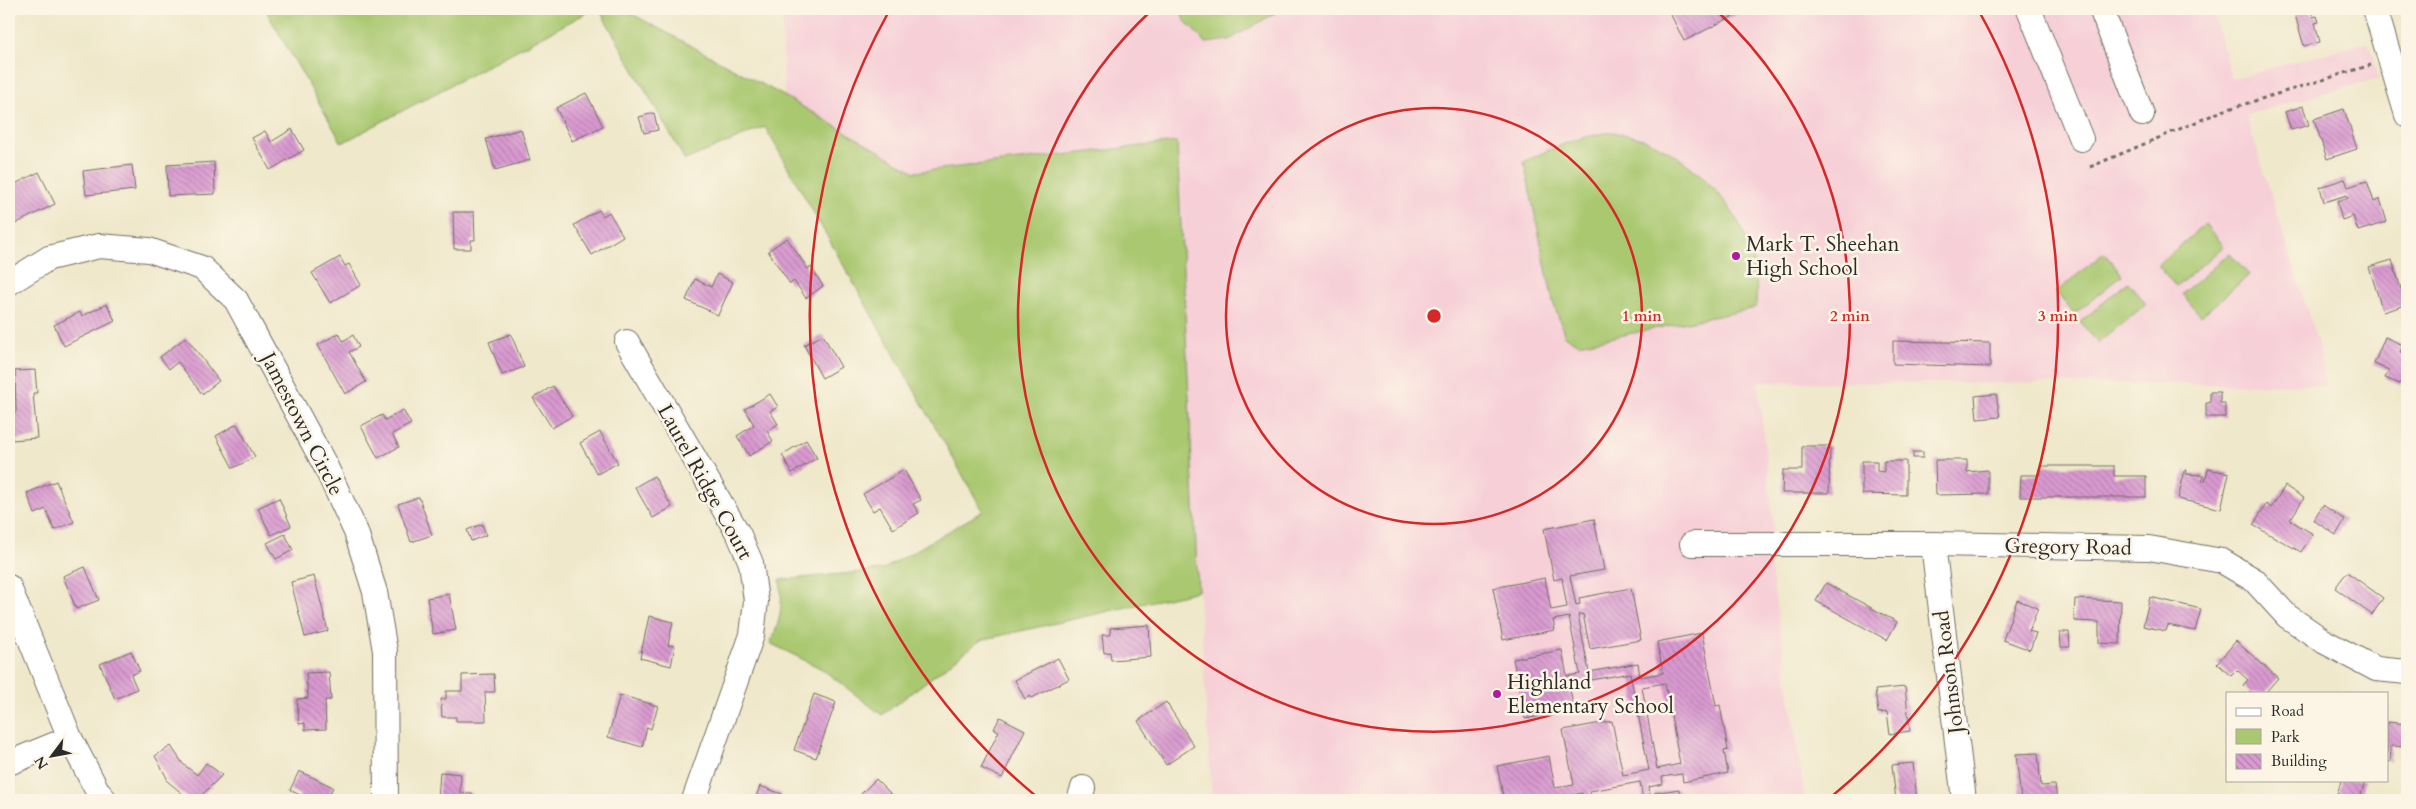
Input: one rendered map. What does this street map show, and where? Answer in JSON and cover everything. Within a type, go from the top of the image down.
[{"type":"street","points":[[2029,9],[2081,139]]},
{"type":"street","points":[[2101,9],[2142,114]]},
{"type":"street","points":[[2375,9],[2407,115]]},
{"type":"street","name":"Jamestown Circle","points":[[9,283],[49,258],[99,246],[150,250],[202,268],[236,300],[325,466],[356,532],[375,592],[384,651],[386,800]]},
{"type":"street","name":"Laurel Ridge Court","points":[[627,342],[740,535],[751,563],[756,601],[752,635],[694,800]]},
{"type":"street","name":"Gregory Road","points":[[1692,544],[1933,544],[2149,548],[2222,562],[2254,580],[2287,616],[2325,642],[2376,669],[2407,672]]},
{"type":"street","name":"Johnson Road","points":[[1933,544],[1964,800]]},
{"type":"street","points":[[9,587],[70,738],[98,792],[105,800]]},
{"type":"street","points":[[9,763],[70,738]]},
{"type":"path","points":[[2090,167],[2222,112],[2390,59]]},
{"type":"shaded area","name":"Mark T. Sheehan High School","points":[[782,9],[2213,9],[2231,79],[2368,42],[2379,78],[2246,115],[2317,341],[2326,385],[1758,382],[1773,522],[1770,562],[1805,800],[1212,800],[1194,517],[1177,142],[915,172],[784,96]]},
{"type":"green space","points":[[265,9],[594,9],[342,143]]},
{"type":"green space","points":[[599,9],[623,9],[784,96],[915,172],[1177,142],[1198,591],[981,640],[882,715],[822,669],[770,643],[777,628],[780,612],[780,580],[882,570],[983,511],[765,127],[685,160]]},
{"type":"green space","points":[[1180,9],[1282,9],[1229,40],[1206,43],[1184,20]]},
{"type":"green space","points":[[1613,132],[1646,140],[1665,149],[1683,161],[1716,190],[1729,207],[1749,245],[1756,271],[1756,308],[1579,344],[1565,336],[1553,302],[1524,162],[1567,143]]},
{"type":"green space","points":[[2205,224],[2224,246],[2176,287],[2158,265]]},
{"type":"green space","points":[[2104,253],[2122,275],[2074,314],[2056,292]]},
{"type":"green space","points":[[2230,253],[2249,275],[2201,316],[2182,294]]},
{"type":"green space","points":[[2128,282],[2146,304],[2098,343],[2080,322]]},
{"type":"building","points":[[1668,9],[1747,9],[1684,41]]},
{"type":"building","points":[[2311,10],[2313,17],[2317,16],[2319,22],[2315,23],[2320,42],[2304,46],[2295,15]]},
{"type":"building","points":[[586,93],[603,126],[572,141],[556,108]]},
{"type":"building","points":[[2303,106],[2309,125],[2291,130],[2285,112]]},
{"type":"building","points":[[2344,109],[2357,149],[2327,159],[2314,119]]},
{"type":"building","points":[[654,113],[658,130],[644,133],[639,117]]},
{"type":"building","points":[[292,129],[304,150],[270,170],[252,138],[265,131],[271,142]]},
{"type":"building","points":[[521,129],[530,160],[495,170],[486,139]]},
{"type":"building","points":[[214,162],[215,194],[168,196],[167,165]]},
{"type":"building","points":[[132,165],[135,190],[86,195],[83,171]]},
{"type":"building","points":[[39,172],[55,204],[9,227],[9,187]]},
{"type":"building","points":[[2345,179],[2348,187],[2367,181],[2374,202],[2380,199],[2387,222],[2358,231],[2353,216],[2342,220],[2337,201],[2348,198],[2347,195],[2324,202],[2320,187]]},
{"type":"building","points":[[599,210],[603,216],[609,212],[623,236],[592,255],[574,225]]},
{"type":"building","points":[[453,212],[474,212],[475,240],[471,240],[471,249],[454,249]]},
{"type":"building","points":[[787,238],[808,269],[811,267],[823,286],[806,298],[794,281],[790,284],[768,251]]},
{"type":"building","points":[[340,257],[345,266],[349,264],[361,285],[330,303],[312,273]]},
{"type":"building","points":[[2392,260],[2406,305],[2383,312],[2369,267]]},
{"type":"building","points":[[717,274],[733,282],[718,315],[686,300],[695,279],[711,287]]},
{"type":"building","points":[[107,304],[115,321],[64,346],[54,325],[80,312],[82,316]]},
{"type":"building","points":[[339,333],[343,341],[353,335],[359,347],[349,352],[366,382],[345,394],[318,345]]},
{"type":"building","points":[[511,334],[524,367],[502,375],[489,342]]},
{"type":"building","points":[[823,335],[841,367],[822,378],[804,345]]},
{"type":"building","points":[[186,337],[219,381],[202,394],[178,362],[169,369],[160,357]]},
{"type":"building","points":[[2385,337],[2403,345],[2400,352],[2407,355],[2407,377],[2404,376],[2400,384],[2385,378],[2389,370],[2374,364]]},
{"type":"building","points":[[1893,341],[1990,343],[1990,367],[1893,364]]},
{"type":"building","points":[[35,370],[37,393],[33,393],[37,438],[12,440],[10,413],[16,412],[15,371]]},
{"type":"building","points":[[553,386],[572,416],[552,428],[533,398]]},
{"type":"building","points":[[2210,392],[2220,392],[2220,403],[2225,403],[2225,417],[2206,417],[2206,403],[2210,403]]},
{"type":"building","points":[[770,394],[778,407],[770,411],[778,424],[767,431],[773,441],[749,456],[737,436],[754,425],[745,409]]},
{"type":"building","points":[[1996,394],[2000,417],[1977,419],[1975,396]]},
{"type":"building","points":[[403,410],[411,424],[392,434],[399,447],[378,458],[361,426],[382,415],[385,420]]},
{"type":"building","points":[[237,424],[255,457],[233,468],[216,436]]},
{"type":"building","points":[[600,432],[618,463],[597,474],[580,443]]},
{"type":"building","points":[[806,440],[817,458],[792,473],[782,455]]},
{"type":"building","points":[[1802,446],[1830,446],[1829,493],[1782,493],[1783,470],[1802,470]]},
{"type":"building","points":[[1913,452],[1923,452],[1923,458],[1913,458]]},
{"type":"building","points":[[1935,460],[1967,460],[1967,472],[1988,470],[1988,494],[1936,495]]},
{"type":"building","points":[[1862,461],[1877,461],[1877,471],[1884,472],[1884,461],[1906,461],[1906,495],[1862,494]]},
{"type":"building","points":[[2041,466],[2114,466],[2114,476],[2146,476],[2146,497],[2020,497],[2021,475],[2041,475]]},
{"type":"building","points":[[2208,469],[2229,473],[2221,509],[2178,499],[2185,470],[2187,470],[2186,474],[2204,475],[2202,481],[2205,481]]},
{"type":"building","points":[[904,470],[921,500],[913,504],[919,513],[893,529],[880,507],[873,511],[863,494]]},
{"type":"building","points":[[654,476],[672,507],[653,518],[635,487]]},
{"type":"building","points":[[56,481],[74,522],[54,530],[46,509],[35,514],[27,493]]},
{"type":"building","points":[[2285,486],[2304,498],[2290,520],[2313,534],[2301,552],[2253,525],[2266,504],[2271,508]]},
{"type":"building","points":[[419,497],[432,535],[411,542],[398,504]]},
{"type":"building","points":[[279,498],[291,526],[271,535],[258,508]]},
{"type":"building","points":[[2323,505],[2345,520],[2336,535],[2313,520]]},
{"type":"building","points":[[1594,519],[1604,570],[1570,576],[1576,605],[1580,604],[1579,598],[1631,588],[1641,640],[1590,649],[1583,614],[1578,615],[1589,672],[1638,663],[1640,677],[1663,673],[1657,642],[1702,633],[1716,706],[1720,705],[1728,750],[1724,751],[1728,773],[1683,782],[1682,774],[1662,777],[1663,784],[1649,787],[1651,800],[1643,800],[1640,782],[1590,791],[1592,800],[1583,800],[1582,793],[1557,798],[1557,800],[1504,800],[1497,766],[1549,756],[1555,788],[1574,785],[1563,730],[1612,721],[1623,775],[1649,770],[1630,673],[1569,684],[1574,710],[1525,719],[1513,659],[1562,650],[1567,676],[1580,674],[1569,617],[1553,620],[1555,630],[1503,640],[1493,588],[1545,578],[1551,610],[1567,607],[1562,578],[1554,580],[1544,529]],"holes":[[[1665,683],[1680,764],[1657,769],[1642,687]]]},
{"type":"building","points":[[482,524],[486,535],[471,541],[467,530]]},
{"type":"building","points":[[285,534],[293,550],[276,559],[267,543]]},
{"type":"building","points":[[85,567],[99,600],[76,609],[63,576]]},
{"type":"building","points":[[2347,572],[2383,598],[2372,615],[2335,588]]},
{"type":"building","points":[[314,576],[328,631],[305,637],[291,582]]},
{"type":"building","points":[[1826,583],[1897,622],[1887,640],[1816,601]]},
{"type":"building","points":[[449,594],[456,630],[433,634],[427,598]]},
{"type":"building","points":[[2150,597],[2201,609],[2195,631],[2168,625],[2166,631],[2143,626]]},
{"type":"building","points":[[2075,599],[2121,601],[2120,644],[2099,643],[2099,622],[2074,621]]},
{"type":"building","points":[[2017,600],[2038,608],[2029,631],[2036,633],[2030,650],[2003,640]]},
{"type":"building","points":[[649,616],[673,622],[668,645],[675,646],[671,666],[640,658]]},
{"type":"building","points":[[1149,625],[1151,657],[1111,660],[1110,652],[1104,653],[1102,635],[1111,635],[1110,628]]},
{"type":"building","points":[[2060,632],[2069,632],[2070,647],[2061,647]]},
{"type":"building","points":[[2236,641],[2278,678],[2266,692],[2250,692],[2243,685],[2248,680],[2237,670],[2231,676],[2217,663]]},
{"type":"building","points":[[131,651],[140,671],[131,675],[137,689],[115,699],[100,664]]},
{"type":"building","points":[[1058,658],[1069,679],[1032,698],[1030,696],[1025,699],[1015,680]]},
{"type":"building","points":[[329,672],[331,700],[325,700],[326,729],[305,730],[305,723],[299,724],[297,699],[308,698],[306,673]]},
{"type":"building","points":[[494,674],[495,692],[485,692],[486,721],[456,721],[456,717],[442,717],[441,699],[446,699],[446,691],[462,691],[462,675]]},
{"type":"building","points":[[1905,687],[1910,731],[1890,734],[1887,712],[1878,713],[1875,690]]},
{"type":"building","points":[[814,694],[836,702],[816,758],[794,750]]},
{"type":"building","points":[[620,695],[658,706],[651,729],[647,727],[642,747],[608,737]]},
{"type":"building","points":[[1166,702],[1194,746],[1166,765],[1138,721]]},
{"type":"building","points":[[1000,717],[1025,730],[1002,778],[981,768],[999,731],[994,729]]},
{"type":"building","points":[[2388,722],[2407,724],[2407,747],[2391,746],[2390,762],[2388,761]]},
{"type":"building","points":[[171,746],[183,764],[197,775],[206,763],[222,775],[197,800],[190,800],[166,780],[167,778],[155,756]]},
{"type":"building","points":[[2038,753],[2041,786],[2055,785],[2057,800],[2021,800],[2016,754]]},
{"type":"building","points":[[1913,763],[1917,800],[1896,800],[1892,765]]},
{"type":"building","points":[[299,771],[333,787],[327,800],[298,800],[300,795],[290,790]]},
{"type":"building","points":[[440,772],[461,774],[460,792],[472,793],[472,800],[438,800]]},
{"type":"building","points":[[876,779],[897,800],[863,800],[859,796]]},
{"type":"building","points":[[2341,782],[2364,782],[2360,800],[2328,800],[2329,796],[2337,797]]},
{"type":"building","points":[[760,786],[782,794],[779,800],[755,800]]},
{"type":"building","points":[[1679,789],[1681,800],[1655,800],[1654,793]]},
{"type":"place","name":"Mark T. Sheehan High School","points":[[1736,256]]},
{"type":"place","name":"Highland Elementary School","points":[[1497,694]]}]
